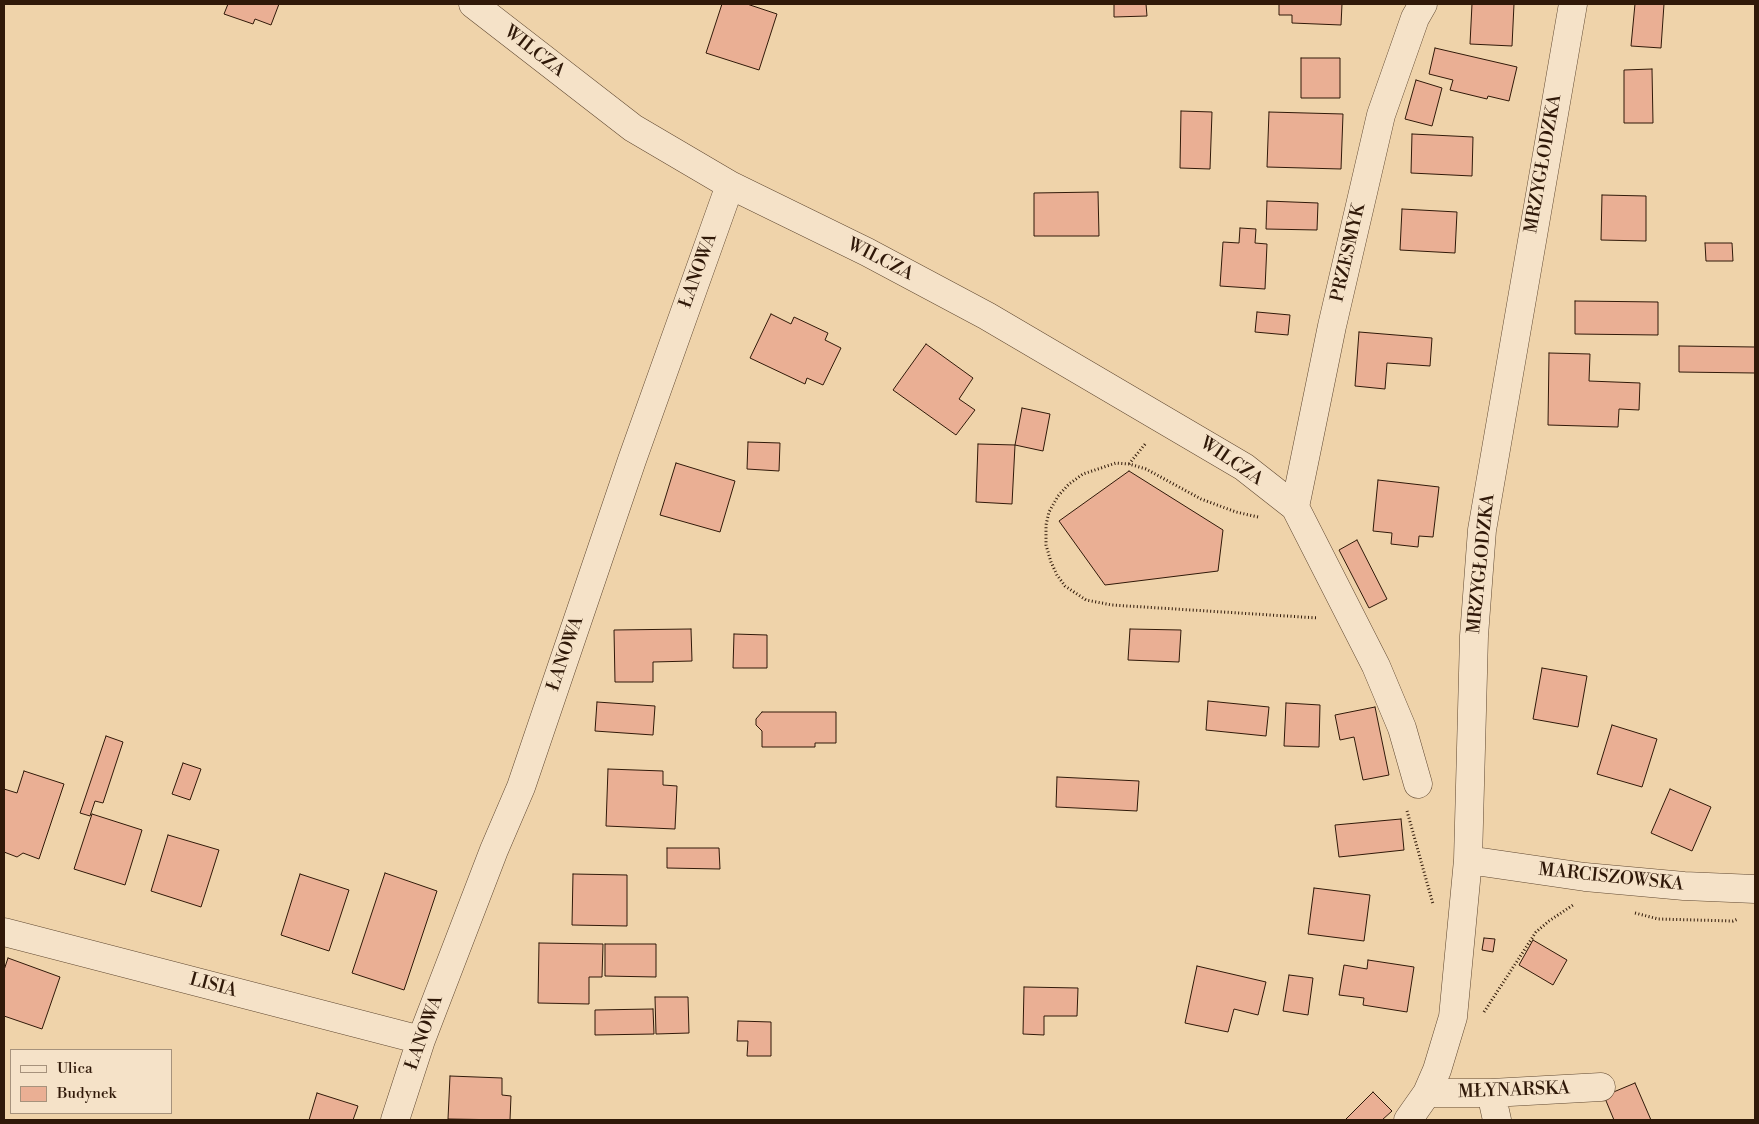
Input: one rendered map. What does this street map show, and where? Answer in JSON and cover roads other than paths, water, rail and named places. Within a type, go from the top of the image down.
[{"type":"street","name":"WILCZA","points":[[473,4],[634,128],[730,185],[867,252],[987,316],[1236,463],[1295,507]]},
{"type":"street","name":"PRZESMYK","points":[[1295,507],[1332,326],[1381,115],[1415,18],[1423,4]]},
{"type":"street","name":"MRZYGŁODZKA","points":[[1408,1120],[1427,1093],[1437,1070],[1453,1017],[1468,860],[1474,636],[1482,530],[1572,4]]},
{"type":"street","name":"ŁANOWA","points":[[395,1120],[422,1040],[494,850],[521,787],[632,460],[730,185]]},
{"type":"street","points":[[1295,507],[1376,666],[1402,728],[1412,795]]},
{"type":"street","name":"MARCISZOWSKA","points":[[1468,860],[1585,877],[1684,886],[1755,889]]},
{"type":"street","name":"LISIA","points":[[4,932],[422,1040]]},
{"type":"street","name":"MŁYNARSKA","points":[[1427,1093],[1491,1093],[1600,1087]]},
{"type":"street","points":[[1491,1093],[1497,1120]]}]
